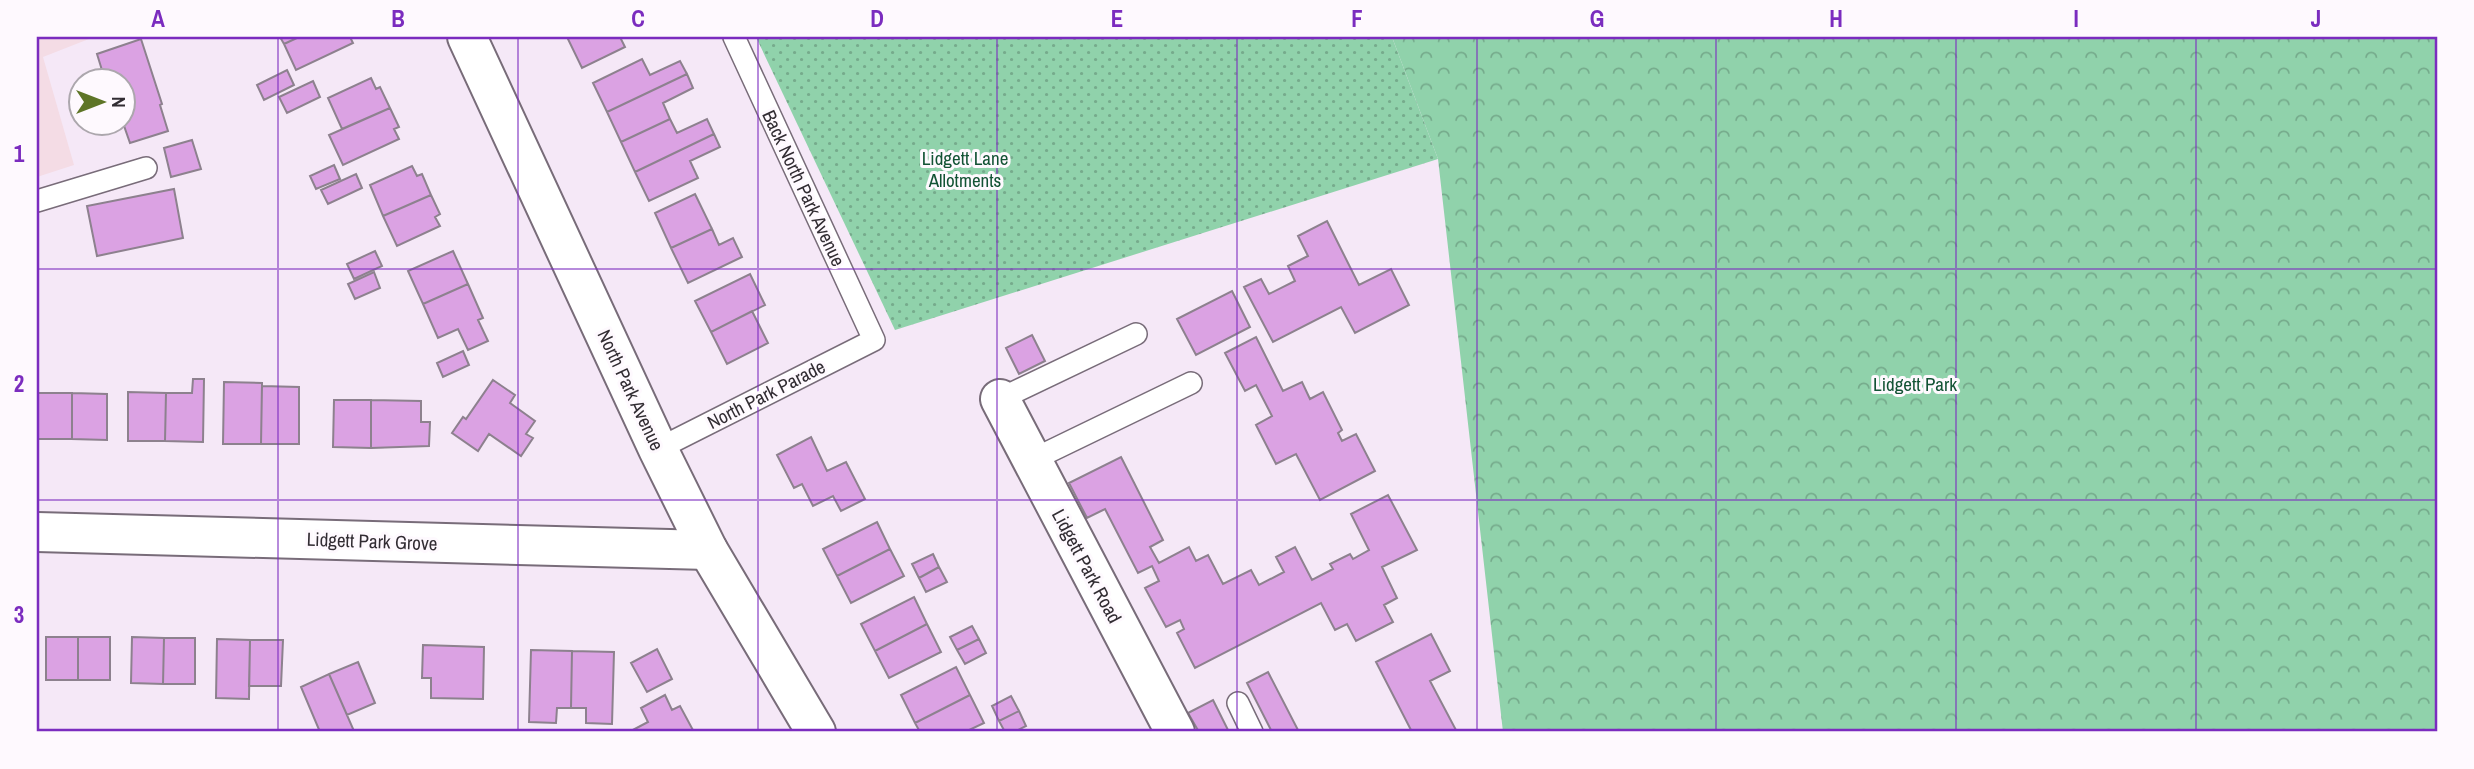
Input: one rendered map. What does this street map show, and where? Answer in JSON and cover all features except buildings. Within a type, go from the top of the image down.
[{"type":"street","name":"North Park Avenue","points":[[467,37],[708,551],[816,732]]},
{"type":"street","name":"Lidgett Park Road","points":[[1000,399],[1175,732]]},
{"type":"street","name":"Lidgett Park Grove","points":[[37,532],[708,551]]},
{"type":"lane","name":"Back North Park Avenue","points":[[734,37],[874,340]]},
{"type":"lane","points":[[37,201],[146,168]]},
{"type":"lane","points":[[1000,399],[1136,334]]},
{"type":"lane","name":"North Park Parade","points":[[658,449],[874,340]]},
{"type":"lane","points":[[1032,460],[1191,383]]},
{"type":"lane","points":[[1238,703],[1252,732]]},
{"type":"shaded area","points":[[37,37],[94,37],[43,57],[74,165],[37,177]]},
{"type":"green space","name":"Lidgett Lane Allotments","points":[[756,37],[1392,37],[1438,159],[895,330]]},
{"type":"green space","name":"Lidgett Park","points":[[1392,37],[2437,37],[2437,732],[1503,732],[1438,159]]}]
